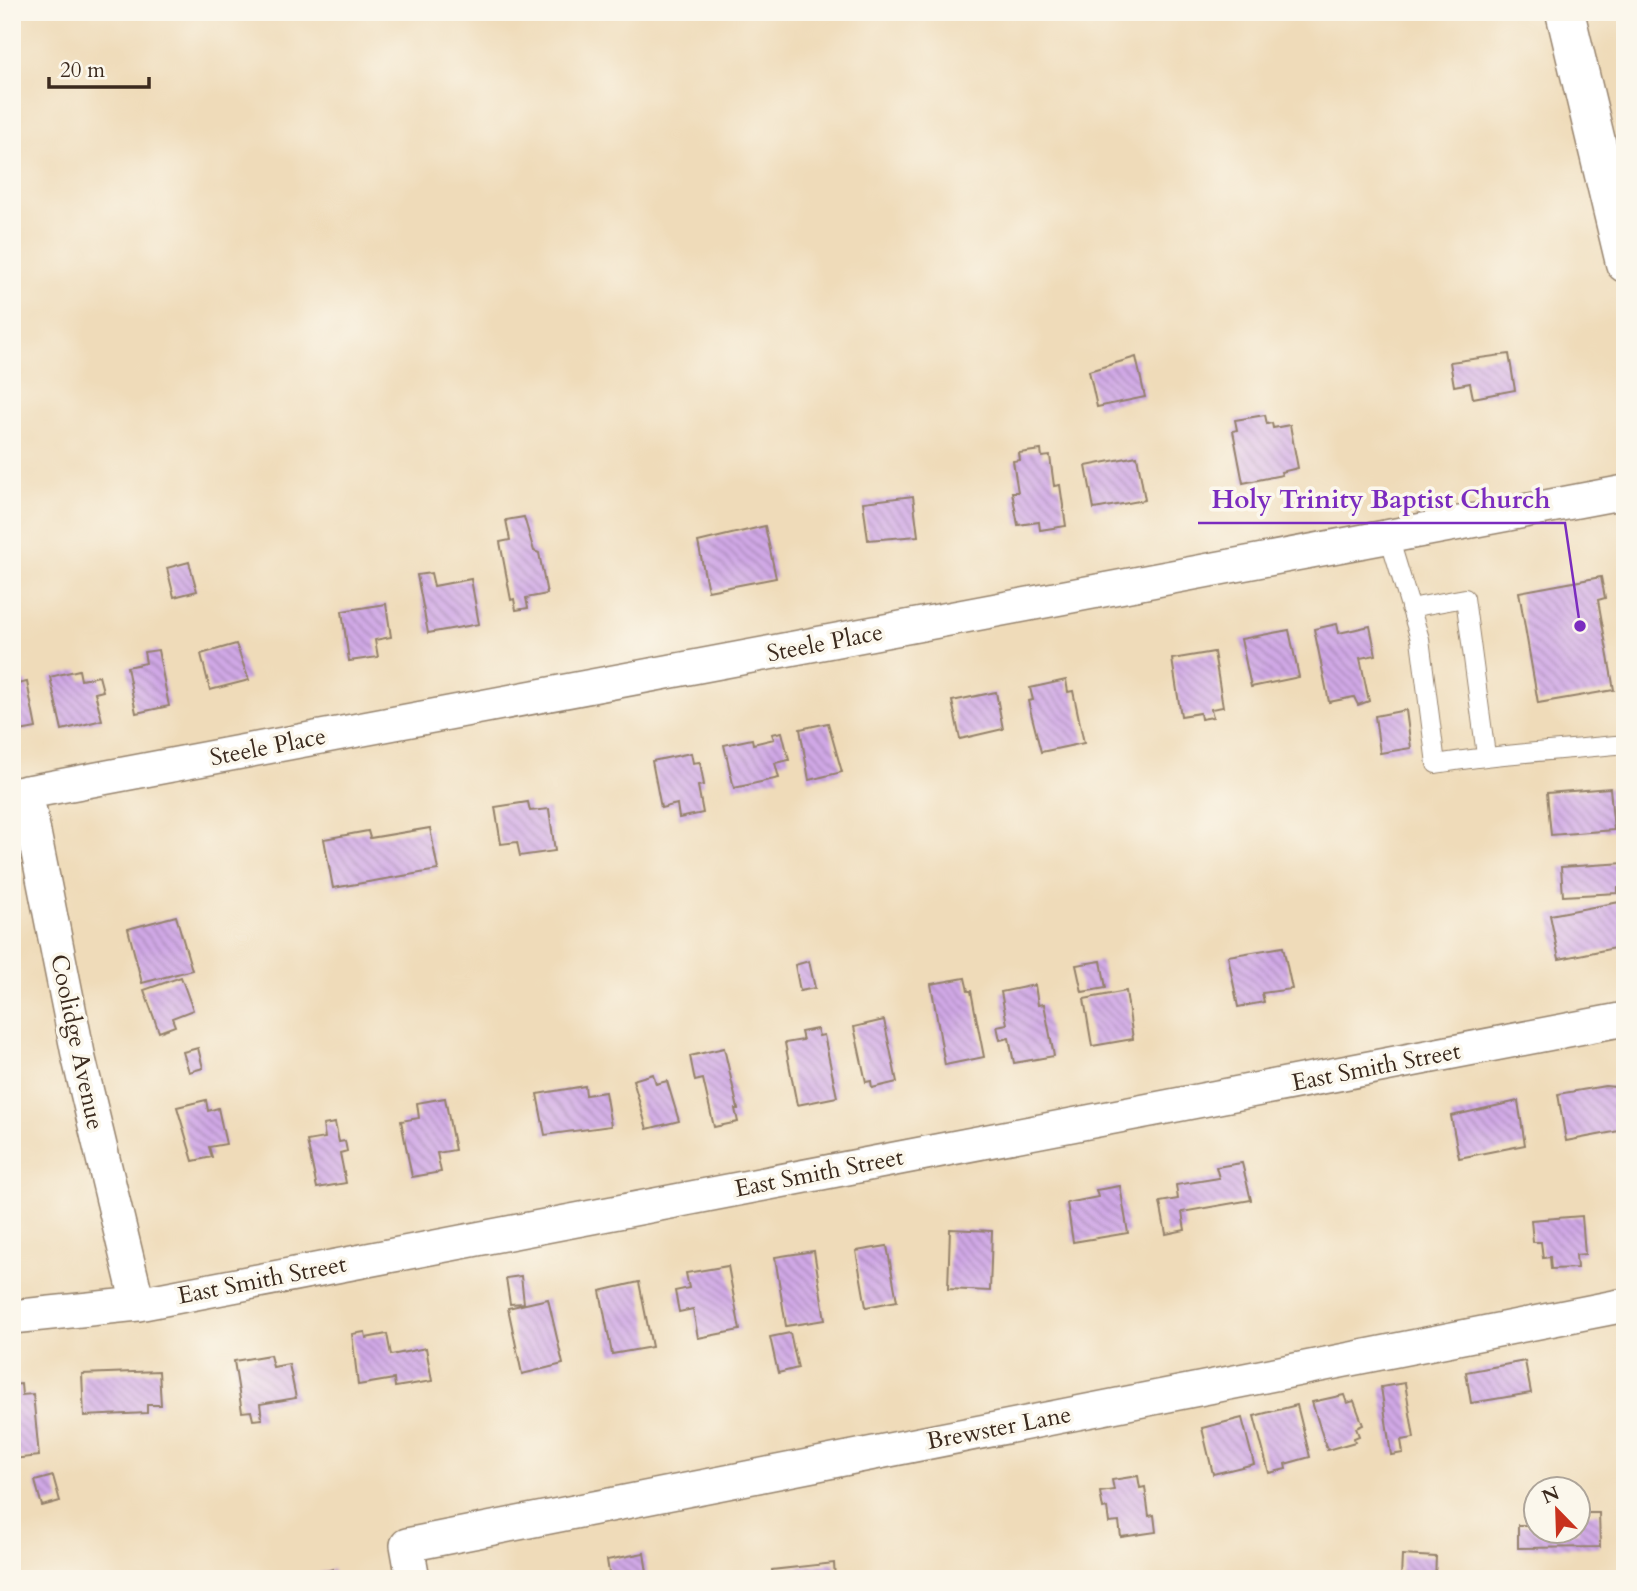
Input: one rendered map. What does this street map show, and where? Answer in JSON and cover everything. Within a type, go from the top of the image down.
[{"type":"street","points":[[1565,12],[1625,263]]},
{"type":"street","name":"Steele Place","points":[[19,794],[1625,492]]},
{"type":"street","name":"Coolidge Avenue","points":[[19,794],[138,1304]]},
{"type":"street","name":"East Smith Street","points":[[12,1317],[138,1304],[1625,1019]]},
{"type":"street","name":"Brewster Lane","points":[[413,1579],[407,1545],[1625,1305]]},
{"type":"lane","points":[[1389,537],[1420,639],[1436,764],[1486,755],[1541,754],[1625,744]]},
{"type":"lane","points":[[1410,607],[1465,598],[1486,755]]},
{"type":"building","points":[[1509,354],[1515,390],[1473,398],[1470,383],[1454,386],[1450,362]]},
{"type":"building","points":[[1136,357],[1145,397],[1097,407],[1089,371]]},
{"type":"building","points":[[1265,415],[1267,424],[1272,423],[1273,428],[1290,425],[1298,468],[1281,472],[1282,475],[1243,483],[1233,431],[1237,430],[1235,420]]},
{"type":"building","points":[[1041,450],[1042,457],[1050,456],[1054,486],[1060,485],[1066,526],[1040,530],[1039,522],[1018,525],[1012,492],[1018,492],[1013,461],[1020,460],[1019,453]]},
{"type":"building","points":[[1137,456],[1145,500],[1094,509],[1086,466]]},
{"type":"building","points":[[913,496],[918,536],[868,540],[863,502]]},
{"type":"building","points":[[524,517],[534,551],[539,553],[547,594],[526,598],[528,608],[516,610],[514,599],[511,600],[500,542],[510,540],[506,520]]},
{"type":"building","points":[[765,526],[776,578],[708,591],[698,542]]},
{"type":"building","points":[[189,562],[197,591],[174,597],[167,568]]},
{"type":"building","points":[[431,573],[434,586],[471,579],[479,624],[428,633],[417,575]]},
{"type":"building","points":[[1601,577],[1605,598],[1598,600],[1614,690],[1538,703],[1519,592]]},
{"type":"building","points":[[386,604],[391,637],[375,640],[378,657],[349,661],[342,611]]},
{"type":"building","points":[[1337,624],[1339,633],[1370,626],[1376,655],[1360,658],[1369,701],[1358,705],[1354,697],[1329,702],[1314,629]]},
{"type":"building","points":[[1289,630],[1299,677],[1251,687],[1241,639]]},
{"type":"building","points":[[236,644],[249,680],[210,690],[201,654]]},
{"type":"building","points":[[158,650],[169,706],[136,713],[127,667],[146,663],[144,652]]},
{"type":"building","points":[[1214,652],[1223,707],[1211,709],[1213,717],[1201,719],[1200,713],[1181,716],[1172,659]]},
{"type":"building","points":[[79,670],[81,680],[99,676],[103,691],[95,693],[102,720],[62,730],[50,677]]},
{"type":"building","points":[[1066,680],[1068,692],[1073,691],[1084,743],[1041,752],[1028,701],[1033,700],[1030,688]]},
{"type":"building","points":[[27,682],[36,728],[20,731],[21,737],[12,739],[12,685]]},
{"type":"building","points":[[996,692],[1003,729],[960,739],[952,701]]},
{"type":"building","points":[[1406,710],[1411,748],[1380,753],[1375,716]]},
{"type":"building","points":[[828,723],[842,772],[809,780],[800,729]]},
{"type":"building","points":[[782,732],[789,760],[775,763],[779,778],[734,788],[724,745],[752,739],[753,744],[774,739],[772,734]]},
{"type":"building","points":[[691,753],[693,763],[700,762],[704,785],[698,786],[703,813],[679,818],[677,804],[661,808],[652,761]]},
{"type":"building","points":[[1610,788],[1614,830],[1551,835],[1547,793]]},
{"type":"building","points":[[528,802],[530,811],[549,809],[555,851],[520,856],[517,842],[501,844],[495,807]]},
{"type":"building","points":[[430,828],[438,870],[333,888],[324,839],[368,831],[370,838]]},
{"type":"building","points":[[1625,863],[1625,888],[1618,888],[1618,893],[1563,896],[1561,867]]},
{"type":"building","points":[[1625,901],[1625,946],[1559,959],[1550,915]]},
{"type":"building","points":[[176,916],[192,970],[142,983],[128,929]]},
{"type":"building","points":[[1283,947],[1292,989],[1262,993],[1264,1002],[1238,1007],[1228,956]]},
{"type":"building","points":[[809,961],[815,988],[800,991],[795,965]]},
{"type":"building","points":[[1101,961],[1106,988],[1082,992],[1076,965]]},
{"type":"building","points":[[181,977],[193,1010],[172,1018],[175,1026],[159,1032],[144,990]]},
{"type":"building","points":[[965,978],[968,991],[971,991],[984,1057],[945,1065],[931,984]]},
{"type":"building","points":[[1035,985],[1038,1005],[1044,1004],[1054,1056],[1014,1063],[1009,1038],[1000,1040],[997,1026],[1007,1024],[1001,992]]},
{"type":"building","points":[[1126,991],[1133,1039],[1092,1046],[1084,999]]},
{"type":"building","points":[[884,1020],[897,1082],[872,1088],[871,1081],[866,1082],[854,1027]]},
{"type":"building","points":[[817,1029],[819,1036],[824,1035],[837,1097],[797,1105],[785,1043],[803,1040],[801,1032]]},
{"type":"building","points":[[198,1048],[203,1068],[189,1072],[183,1052]]},
{"type":"building","points":[[724,1048],[738,1109],[735,1109],[738,1122],[714,1127],[703,1079],[695,1081],[690,1056]]},
{"type":"building","points":[[653,1074],[656,1084],[667,1081],[679,1121],[647,1129],[633,1080]]},
{"type":"building","points":[[585,1086],[586,1095],[605,1092],[611,1126],[545,1135],[537,1094]]},
{"type":"building","points":[[1605,1086],[1615,1087],[1622,1126],[1618,1127],[1619,1131],[1566,1141],[1558,1094]]},
{"type":"building","points":[[445,1098],[455,1150],[437,1153],[441,1172],[412,1177],[401,1121],[419,1118],[417,1103]]},
{"type":"building","points":[[206,1100],[208,1111],[218,1108],[226,1144],[209,1147],[212,1157],[193,1161],[177,1107]]},
{"type":"building","points":[[1518,1101],[1525,1145],[1459,1158],[1451,1116]]},
{"type":"building","points":[[335,1123],[339,1142],[345,1141],[347,1151],[340,1153],[346,1183],[317,1188],[307,1141],[325,1138],[323,1125]]},
{"type":"building","points":[[1242,1163],[1251,1200],[1182,1212],[1185,1230],[1166,1234],[1160,1202],[1178,1199],[1176,1185],[1219,1178],[1216,1167]]},
{"type":"building","points":[[1120,1186],[1128,1233],[1073,1242],[1067,1203],[1098,1197],[1096,1190]]},
{"type":"building","points":[[1582,1216],[1585,1254],[1576,1255],[1577,1268],[1551,1269],[1550,1257],[1543,1258],[1541,1242],[1533,1242],[1531,1220]]},
{"type":"building","points":[[950,1229],[992,1231],[990,1291],[948,1289]]},
{"type":"building","points":[[887,1246],[897,1301],[866,1307],[856,1251]]},
{"type":"building","points":[[814,1251],[825,1320],[786,1326],[775,1257]]},
{"type":"building","points":[[728,1266],[740,1330],[698,1338],[693,1309],[679,1312],[675,1291],[689,1288],[686,1273]]},
{"type":"building","points":[[521,1276],[524,1303],[510,1304],[506,1278]]},
{"type":"building","points":[[639,1282],[652,1347],[612,1354],[600,1291]]},
{"type":"building","points":[[548,1299],[563,1364],[522,1374],[508,1308]]},
{"type":"building","points":[[365,1332],[366,1338],[387,1334],[391,1355],[426,1348],[432,1381],[395,1387],[394,1379],[358,1385],[352,1334]]},
{"type":"building","points":[[790,1333],[798,1368],[778,1373],[770,1337]]},
{"type":"building","points":[[270,1355],[273,1367],[289,1364],[296,1398],[260,1404],[262,1419],[253,1420],[251,1411],[242,1412],[234,1361]]},
{"type":"building","points":[[1525,1361],[1531,1393],[1471,1403],[1466,1372]]},
{"type":"building","points":[[159,1371],[161,1405],[147,1405],[147,1413],[84,1416],[82,1374]]},
{"type":"building","points":[[1405,1383],[1414,1438],[1401,1440],[1403,1453],[1391,1455],[1381,1387]]},
{"type":"building","points":[[21,1384],[22,1395],[33,1394],[39,1456],[13,1459],[12,1385]]},
{"type":"building","points":[[1344,1395],[1347,1403],[1354,1401],[1363,1425],[1356,1428],[1359,1436],[1354,1438],[1355,1442],[1327,1450],[1312,1402]]},
{"type":"building","points":[[1297,1405],[1310,1457],[1285,1464],[1286,1469],[1269,1473],[1254,1416]]},
{"type":"building","points":[[1242,1418],[1254,1464],[1213,1474],[1202,1428]]},
{"type":"building","points":[[53,1476],[60,1501],[42,1506],[35,1481]]},
{"type":"building","points":[[1138,1476],[1140,1488],[1145,1487],[1149,1516],[1154,1515],[1156,1532],[1121,1537],[1119,1522],[1109,1523],[1107,1508],[1103,1509],[1100,1492],[1114,1490],[1112,1480]]},
{"type":"building","points":[[1592,1513],[1599,1513],[1600,1547],[1518,1548],[1518,1525],[1522,1525],[1522,1546],[1592,1546]]},
{"type":"building","points":[[644,1553],[648,1579],[610,1579],[607,1560]]},
{"type":"building","points":[[1402,1555],[1436,1557],[1435,1579],[1401,1579]]},
{"type":"building","points":[[834,1563],[835,1579],[773,1579],[772,1570]]},
{"type":"building","points":[[333,1569],[335,1579],[300,1579],[300,1578]]},
{"type":"place","name":"Holy Trinity Baptist Church","points":[[1580,626]]}]
